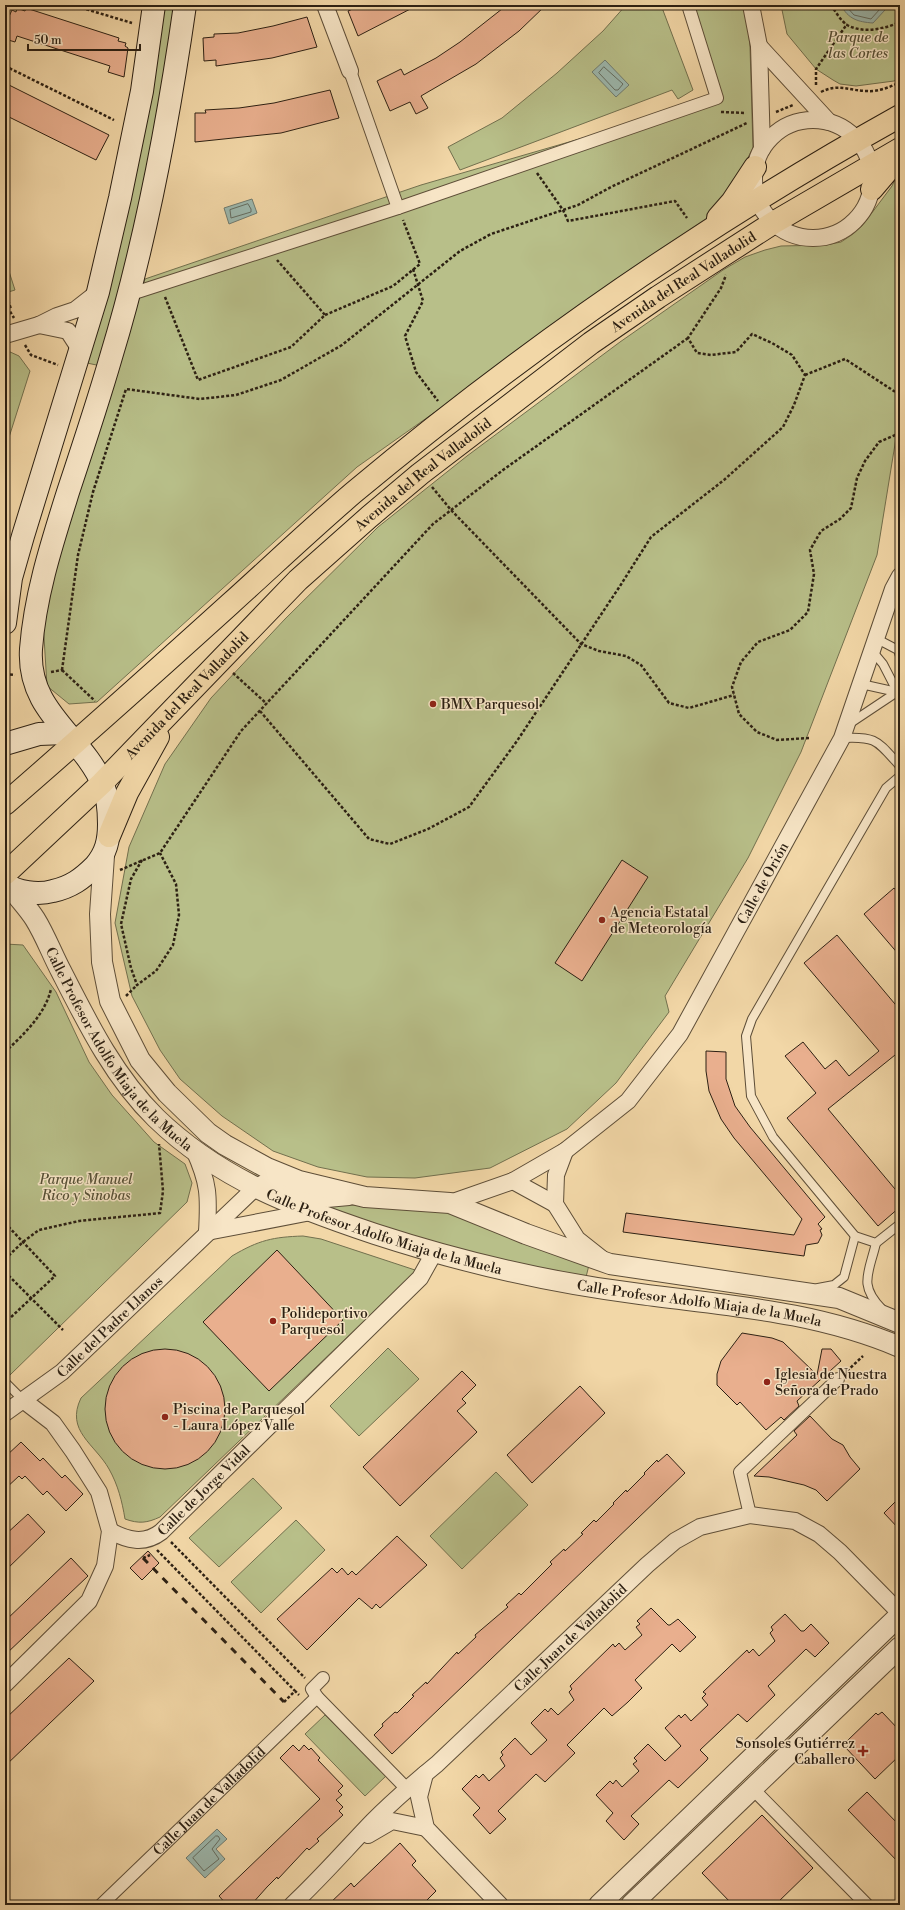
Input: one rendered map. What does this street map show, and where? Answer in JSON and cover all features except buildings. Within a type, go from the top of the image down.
[{"type":"highway","name":"Avenida del Real Valladolid","points":[[5,804],[70,738],[352,494],[487,385],[707,231],[900,116]]},
{"type":"highway","name":"Avenida del Real Valladolid","points":[[7,882],[298,580],[368,517],[420,474],[591,343],[772,222],[900,149]]},
{"type":"highway","points":[[872,189],[900,156]]},
{"type":"highway","points":[[707,231],[732,202],[758,158]]},
{"type":"highway","points":[[110,854],[127,793],[176,706]]},
{"type":"main road","points":[[5,623],[11,578],[98,292],[120,198],[142,91],[154,5]]},
{"type":"main road","points":[[7,882],[45,893],[67,888],[84,878],[110,854],[109,812],[102,783],[90,762],[45,704],[35,685],[31,652],[38,597],[52,542],[104,382],[128,295],[164,136],[185,5]]},
{"type":"main road","points":[[5,744],[39,734],[70,738]]},
{"type":"street","points":[[324,5],[350,72],[398,208]]},
{"type":"street","points":[[128,295],[398,208],[717,98],[688,5]]},
{"type":"street","points":[[751,5],[759,46],[761,118],[758,158],[754,179],[757,200],[764,213],[772,222],[794,236],[805,238],[826,237],[846,229],[855,222],[868,205],[872,189],[871,165],[867,152],[858,140],[843,128],[829,122],[811,120],[794,123],[782,129],[771,138],[758,158]]},
{"type":"street","points":[[759,46],[786,77],[812,93],[829,122]]},
{"type":"street","points":[[12,332],[39,325],[75,310],[98,292]]},
{"type":"street","points":[[39,325],[68,331],[78,361]]},
{"type":"street","name":"Calle de Orión","points":[[450,1203],[513,1181],[565,1151],[628,1101],[680,1034],[843,732],[875,646],[893,589],[900,576]]},
{"type":"street","name":"Calle Profesor Adolfo Miaja de la Muela","points":[[110,854],[100,914],[102,962],[110,1001],[140,1060],[167,1093],[208,1133],[242,1154],[267,1168],[299,1181],[365,1197],[450,1203],[526,1234],[610,1264],[839,1298],[897,1322]]},
{"type":"street","name":"Calle Profesor Adolfo Miaja de la Muela","points":[[7,882],[34,917],[107,1056],[130,1088],[156,1118],[194,1150],[218,1168],[255,1188],[311,1212],[434,1253],[480,1265],[639,1294],[780,1312],[818,1319],[881,1339],[900,1347]]},
{"type":"street","points":[[194,1150],[204,1172],[209,1198],[207,1232],[311,1212]]},
{"type":"street","points":[[555,1204],[556,1175],[565,1151]]},
{"type":"street","points":[[242,1154],[255,1188]]},
{"type":"street","name":"Calle del Padre Llanos","points":[[5,1413],[62,1372],[207,1232],[255,1188],[268,1180],[327,1199],[365,1197]]},
{"type":"street","points":[[513,1181],[555,1204],[577,1239],[610,1264]]},
{"type":"street","name":"Calle de Jorge Vidal","points":[[110,1531],[125,1539],[144,1540],[154,1537],[161,1532],[420,1278],[434,1253]]},
{"type":"street","points":[[750,1515],[740,1472],[838,1379]]},
{"type":"street","points":[[5,1684],[89,1601],[105,1566],[110,1531],[99,1492],[73,1451],[53,1423],[23,1400]]},
{"type":"street","name":"Calle Juan de Valladolid","points":[[292,1905],[349,1848],[373,1821],[647,1565],[675,1541],[700,1527],[750,1515],[795,1521],[819,1534],[840,1552],[900,1614]]},
{"type":"street","points":[[599,1905],[900,1614]]},
{"type":"street","points":[[631,1905],[900,1647]]},
{"type":"street","name":"Calle Juan de Valladolid","points":[[101,1905],[315,1692],[323,1678]]},
{"type":"street","points":[[315,1692],[407,1789]]},
{"type":"street","points":[[425,1774],[419,1797],[426,1828],[500,1905]]},
{"type":"street","points":[[752,1788],[867,1905]]},
{"type":"street","points":[[349,1848],[377,1828],[392,1821],[426,1828]]},
{"type":"lane","points":[[875,646],[898,650],[900,656]]},
{"type":"lane","points":[[875,646],[883,664],[899,691]]},
{"type":"lane","points":[[861,684],[899,691]]},
{"type":"lane","points":[[843,732],[899,691]]},
{"type":"lane","points":[[843,732],[869,738],[879,743],[900,766]]},
{"type":"lane","points":[[876,1243],[855,1236],[773,1137],[751,1096],[746,1036],[752,1019],[886,788],[900,776]]},
{"type":"lane","points":[[897,1322],[871,1298],[866,1284],[876,1243],[900,1224]]},
{"type":"lane","points":[[797,1292],[834,1285],[844,1277],[855,1236]]},
{"type":"lane","points":[[5,1382],[23,1400]]},
{"type":"path","points":[[72,5],[132,23]]},
{"type":"path","points":[[831,5],[847,24],[876,30],[900,22]]},
{"type":"path","points":[[812,93],[816,69],[847,24]]},
{"type":"path","points":[[5,66],[114,120]]},
{"type":"path","points":[[104,382],[126,389],[200,399],[236,395],[281,380],[342,345],[460,251],[491,234],[578,205],[611,187],[812,93],[826,89],[843,87],[868,92],[900,82]]},
{"type":"path","points":[[530,163],[563,210],[568,221],[675,201],[687,218]]},
{"type":"path","points":[[160,285],[198,380],[292,346],[325,315],[393,286],[420,264],[398,208]]},
{"type":"path","points":[[267,250],[325,315]]},
{"type":"path","points":[[414,269],[423,301],[405,336],[416,372],[438,401]]},
{"type":"path","points":[[110,854],[142,860],[160,853],[241,731],[433,524],[502,470],[688,338],[721,288],[727,270]]},
{"type":"path","points":[[5,291],[6,299],[12,311],[12,332],[31,355],[78,361]]},
{"type":"path","points":[[5,303],[12,311]]},
{"type":"path","points":[[688,338],[697,353],[711,355],[736,352],[752,334],[772,343],[792,356],[805,375]]},
{"type":"path","points":[[260,711],[369,839],[390,844],[428,829],[469,807],[517,741],[620,586],[650,537],[724,480],[783,426],[794,405],[805,375],[845,359],[900,395]]},
{"type":"path","points":[[62,670],[78,555],[93,492],[126,389]]},
{"type":"path","points":[[809,738],[777,740],[757,732],[739,714],[732,687],[741,662],[758,642],[790,630],[808,612],[814,574],[810,550],[821,531],[840,519],[851,508],[858,478],[865,461],[879,442],[900,433]]},
{"type":"path","points":[[436,492],[451,510],[581,644],[599,651],[626,656],[641,665],[669,703],[689,708],[734,695]]},
{"type":"path","points":[[229,670],[267,704]]},
{"type":"path","points":[[124,997],[156,971],[173,945],[179,915],[176,884],[160,853]]},
{"type":"path","points":[[137,985],[131,968],[121,924],[131,879],[142,860]]},
{"type":"path","points":[[5,1052],[28,1031],[48,1000],[51,987]]},
{"type":"path","points":[[5,1259],[23,1242],[39,1230],[79,1221],[160,1213],[163,1191],[159,1140]]},
{"type":"path","points":[[5,1223],[55,1276],[9,1319],[5,1315]]},
{"type":"path","points":[[5,1272],[63,1330]]},
{"type":"path","points":[[838,1379],[863,1356]]},
{"type":"path","points":[[161,1532],[315,1692]]},
{"type":"path","points":[[158,1551],[295,1691]]},
{"type":"green space","points":[[162,5],[177,5],[149,169],[101,366],[87,363]]},
{"type":"green space","points":[[626,5],[661,5],[693,90],[678,99],[672,90],[460,170],[448,147],[502,118],[557,73],[603,31]]},
{"type":"green space","points":[[688,5],[746,5],[750,47],[753,148],[736,180],[705,222],[357,467],[97,702],[69,704],[47,686],[41,588],[145,279],[421,185],[717,99]]},
{"type":"green space","name":"Parque de las Cortes","points":[[781,5],[900,5],[900,78],[894,81],[856,86],[840,84],[833,80],[816,69],[787,34]]},
{"type":"green space","points":[[900,169],[900,431],[896,438],[877,555],[801,752],[748,858],[665,996],[669,1012],[616,1083],[567,1129],[490,1168],[415,1178],[367,1177],[318,1167],[273,1151],[222,1116],[180,1079],[160,1050],[132,996],[115,923],[129,847],[165,764],[211,698],[285,619],[378,527],[467,456],[620,342],[723,270],[745,257],[765,250],[781,246],[826,245],[841,242],[853,234],[862,226],[892,186]]},
{"type":"green space","points":[[5,259],[15,290],[5,293]]},
{"type":"green space","points":[[8,351],[19,356],[30,371],[5,450],[5,353]]},
{"type":"green space","name":"Parque Manuel Rico y Sinobas","points":[[5,944],[23,945],[56,992],[89,1062],[112,1095],[154,1142],[185,1164],[192,1183],[187,1202],[10,1375],[5,1370]]},
{"type":"green space","points":[[332,1205],[393,1205],[454,1212],[485,1224],[547,1252],[589,1265],[586,1277],[501,1262],[329,1210]]},
{"type":"green space","points":[[303,1236],[321,1239],[415,1270],[415,1272],[160,1517],[151,1521],[143,1522],[135,1522],[125,1519],[119,1493],[109,1469],[79,1428],[77,1410],[81,1398],[232,1256],[250,1246],[266,1240]]},
{"type":"green space","points":[[388,1348],[419,1379],[359,1436],[330,1406]]},
{"type":"green space","points":[[496,1472],[528,1505],[462,1569],[430,1536]]},
{"type":"green space","points":[[253,1478],[282,1508],[219,1567],[189,1538]]},
{"type":"green space","points":[[296,1520],[325,1550],[261,1613],[231,1582]]},
{"type":"green space","points":[[325,1715],[386,1776],[365,1796],[305,1734]]},
{"type":"water","points":[[841,5],[885,5],[885,10],[873,23],[868,23],[858,21],[850,17]]},
{"type":"water","points":[[605,60],[629,85],[616,97],[592,72]]},
{"type":"water","points":[[252,199],[257,213],[229,224],[224,208]]},
{"type":"water","points":[[217,1829],[227,1839],[216,1849],[225,1859],[205,1878],[186,1858]]},
{"type":"railway","points":[[143,1558],[284,1702]]},
{"type":"place","name":"BMX Parquesol","points":[[433,704]]},
{"type":"place","name":"Agencia Estatal de Meteorología","points":[[602,920]]},
{"type":"place","name":"Polideportivo Parquesol","points":[[273,1321]]},
{"type":"place","name":"Iglesia de Nuestra Señora de Prado","points":[[767,1382]]},
{"type":"place","name":"Piscina de Parquesol - Laura López Valle","points":[[165,1417]]},
{"type":"place","name":"Sonsoles Gutiérrez Caballero","points":[[863,1751]]}]
